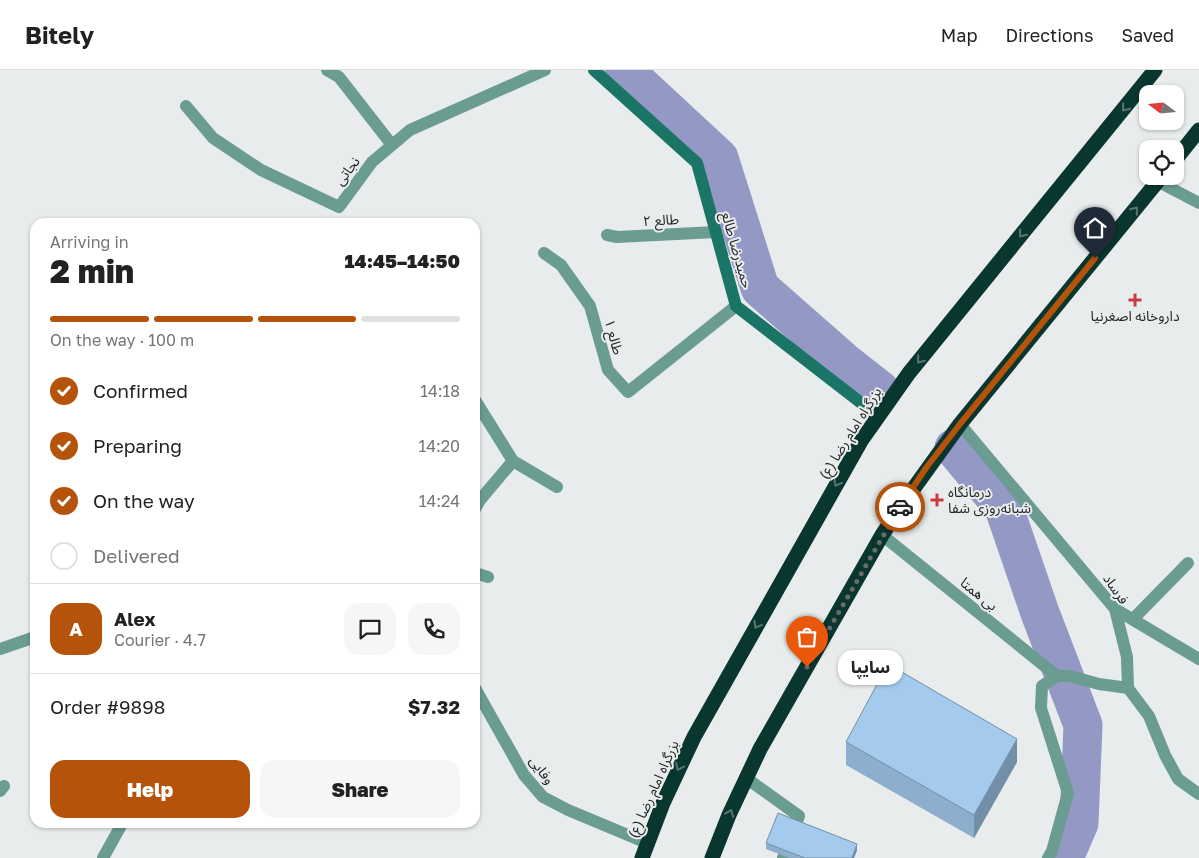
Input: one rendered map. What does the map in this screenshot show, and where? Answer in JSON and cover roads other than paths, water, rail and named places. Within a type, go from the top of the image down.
[{"type":"highway","name":"بزرگراه امام رضا (ع)","points":[[642,858],[670,786],[694,737],[861,441],[913,368],[1155,70]]},
{"type":"highway","points":[[1184,149],[1199,130]]},
{"type":"highway","points":[[716,858],[746,778],[760,749],[882,535],[926,468],[960,424],[1155,185]]},
{"type":"main road","name":"حمیدرضا طالع","points":[[594,70],[697,164],[736,306],[878,416]]},
{"type":"street","points":[[327,70],[339,77],[392,145]]},
{"type":"street","name":"نجاتی","points":[[186,106],[213,138],[262,170],[339,207],[372,162],[410,130],[545,70]]},
{"type":"street","points":[[1170,185],[1199,203]]},
{"type":"street","name":"طالع ۲","points":[[607,235],[617,237],[716,232]]},
{"type":"street","name":"طالع ۱","points":[[544,253],[560,265],[590,306],[608,370],[628,392],[736,306]]},
{"type":"street","points":[[480,408],[513,461],[557,487]]},
{"type":"street","name":"فرساد","points":[[960,424],[1115,609],[1127,657],[1128,688]]},
{"type":"street","points":[[480,500],[513,461]]},
{"type":"street","name":"بی همتا","points":[[882,535],[1062,676]]},
{"type":"street","points":[[1133,620],[1188,563]]},
{"type":"street","points":[[480,575],[488,577]]},
{"type":"street","points":[[1115,609],[1199,659]]},
{"type":"street","points":[[0,649],[30,639]]},
{"type":"street","points":[[1048,858],[1052,851],[1068,793],[1041,708],[1042,686],[1062,676],[1128,688],[1149,716],[1165,756],[1178,779],[1199,794]]},
{"type":"street","name":"وفایی","points":[[480,697],[524,775],[543,797],[568,810],[647,842]]},
{"type":"street","points":[[746,778],[799,816],[783,858]]},
{"type":"street","points":[[103,858],[120,828]]},
{"type":"waterway","points":[[624,70],[719,158],[760,288],[843,361],[880,390]]},
{"type":"waterway","points":[[954,448],[1004,508],[1040,613],[1083,725],[1079,823],[1064,858]]},
{"type":"place","name":"داروخانه اصغرنیا","points":[[1135,300]]},
{"type":"place","name":"درمانگاه شبانه‌روزی شفا","points":[[937,500]]},
{"type":"place","name":"سایپا","points":[[807,667]]}]
